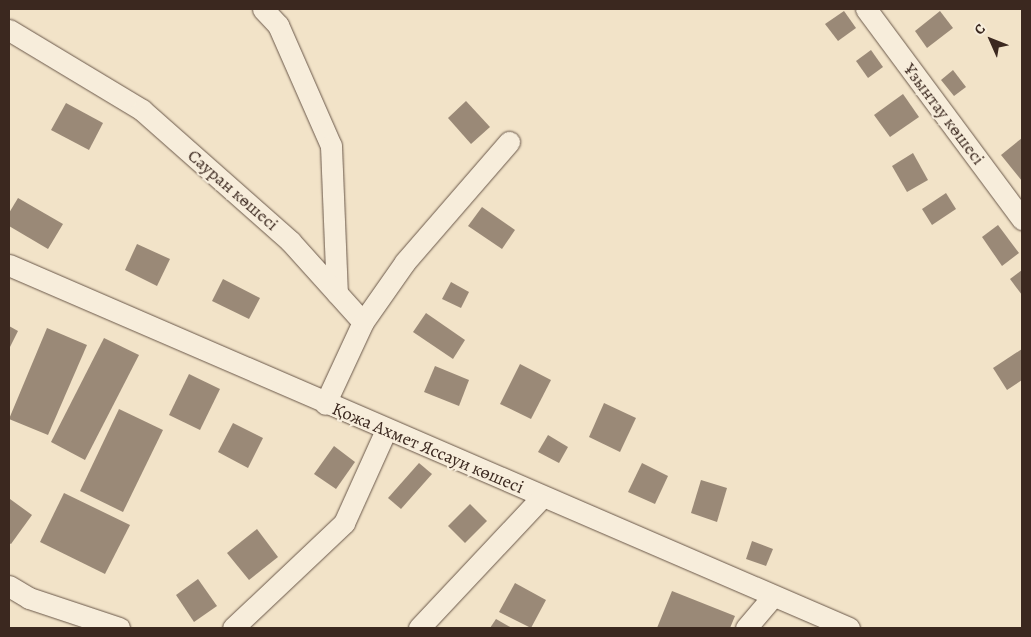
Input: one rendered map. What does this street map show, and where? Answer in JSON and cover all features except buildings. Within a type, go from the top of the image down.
[{"type":"street","points":[[263,9],[278,25],[331,146],[337,293]]},
{"type":"street","name":"Ұзынтау көшесі","points":[[866,9],[1022,219]]},
{"type":"street","name":"Сауран көшесі","points":[[9,30],[142,110],[290,241],[363,322]]},
{"type":"street","points":[[325,404],[363,322],[405,262],[508,142]]},
{"type":"street","name":"Қожа Ахмет Яссауи көшесі","points":[[9,265],[325,404],[849,628]]},
{"type":"street","points":[[233,628],[344,523],[386,430]]},
{"type":"street","points":[[419,628],[542,497]]},
{"type":"street","points":[[9,586],[29,598],[119,628]]},
{"type":"street","points":[[746,628],[773,596]]}]
